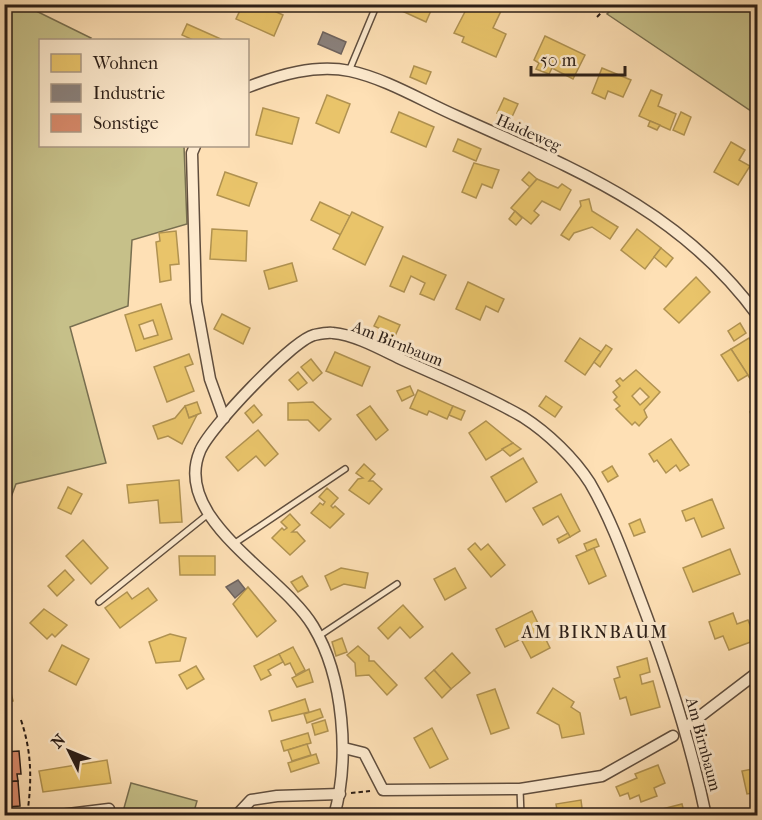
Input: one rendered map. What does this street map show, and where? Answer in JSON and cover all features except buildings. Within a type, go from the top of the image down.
[{"type":"street","name":"Haideweg","points":[[249,87],[279,75],[316,69],[349,71],[602,181],[648,211],[696,248],[740,292],[758,316]]},
{"type":"street","points":[[195,147],[192,153],[196,302],[210,379],[224,418]]},
{"type":"street","name":"Am Birnbaum","points":[[334,816],[340,794],[344,748],[333,672],[319,636],[298,604],[207,515],[197,493],[195,474],[200,450],[224,418],[287,352],[310,336],[332,333],[373,346],[524,418],[556,442],[589,482],[620,545],[686,727],[706,816]]},
{"type":"street","points":[[686,727],[758,672]]},
{"type":"street","points":[[344,748],[364,753],[383,790],[520,789],[602,776],[673,736]]},
{"type":"street","points":[[236,816],[251,800],[277,796],[340,794]]},
{"type":"street","points":[[52,816],[109,809]]},
{"type":"lane","points":[[349,71],[377,4]]},
{"type":"lane","points":[[235,543],[345,469]]},
{"type":"lane","points":[[99,602],[207,515]]},
{"type":"lane","points":[[319,636],[397,584]]},
{"type":"lane","points":[[520,789],[521,816]]},
{"type":"path","points":[[597,17],[610,4]]},
{"type":"path","points":[[21,720],[30,751],[31,783],[27,816]]},
{"type":"path","points":[[340,794],[383,790]]},
{"type":"shaded area","points":[[5,4],[41,5],[32,9],[91,38],[39,39],[39,147],[184,147],[187,224],[132,240],[128,306],[70,327],[106,463],[16,484],[5,513]]},
{"type":"shaded area","points":[[616,5],[757,5],[757,115],[607,14]]},
{"type":"shaded area","points":[[131,783],[197,801],[193,815],[122,815]]},
{"type":"district","name":"AM BIRNBAUM","points":[[595,632]]}]
